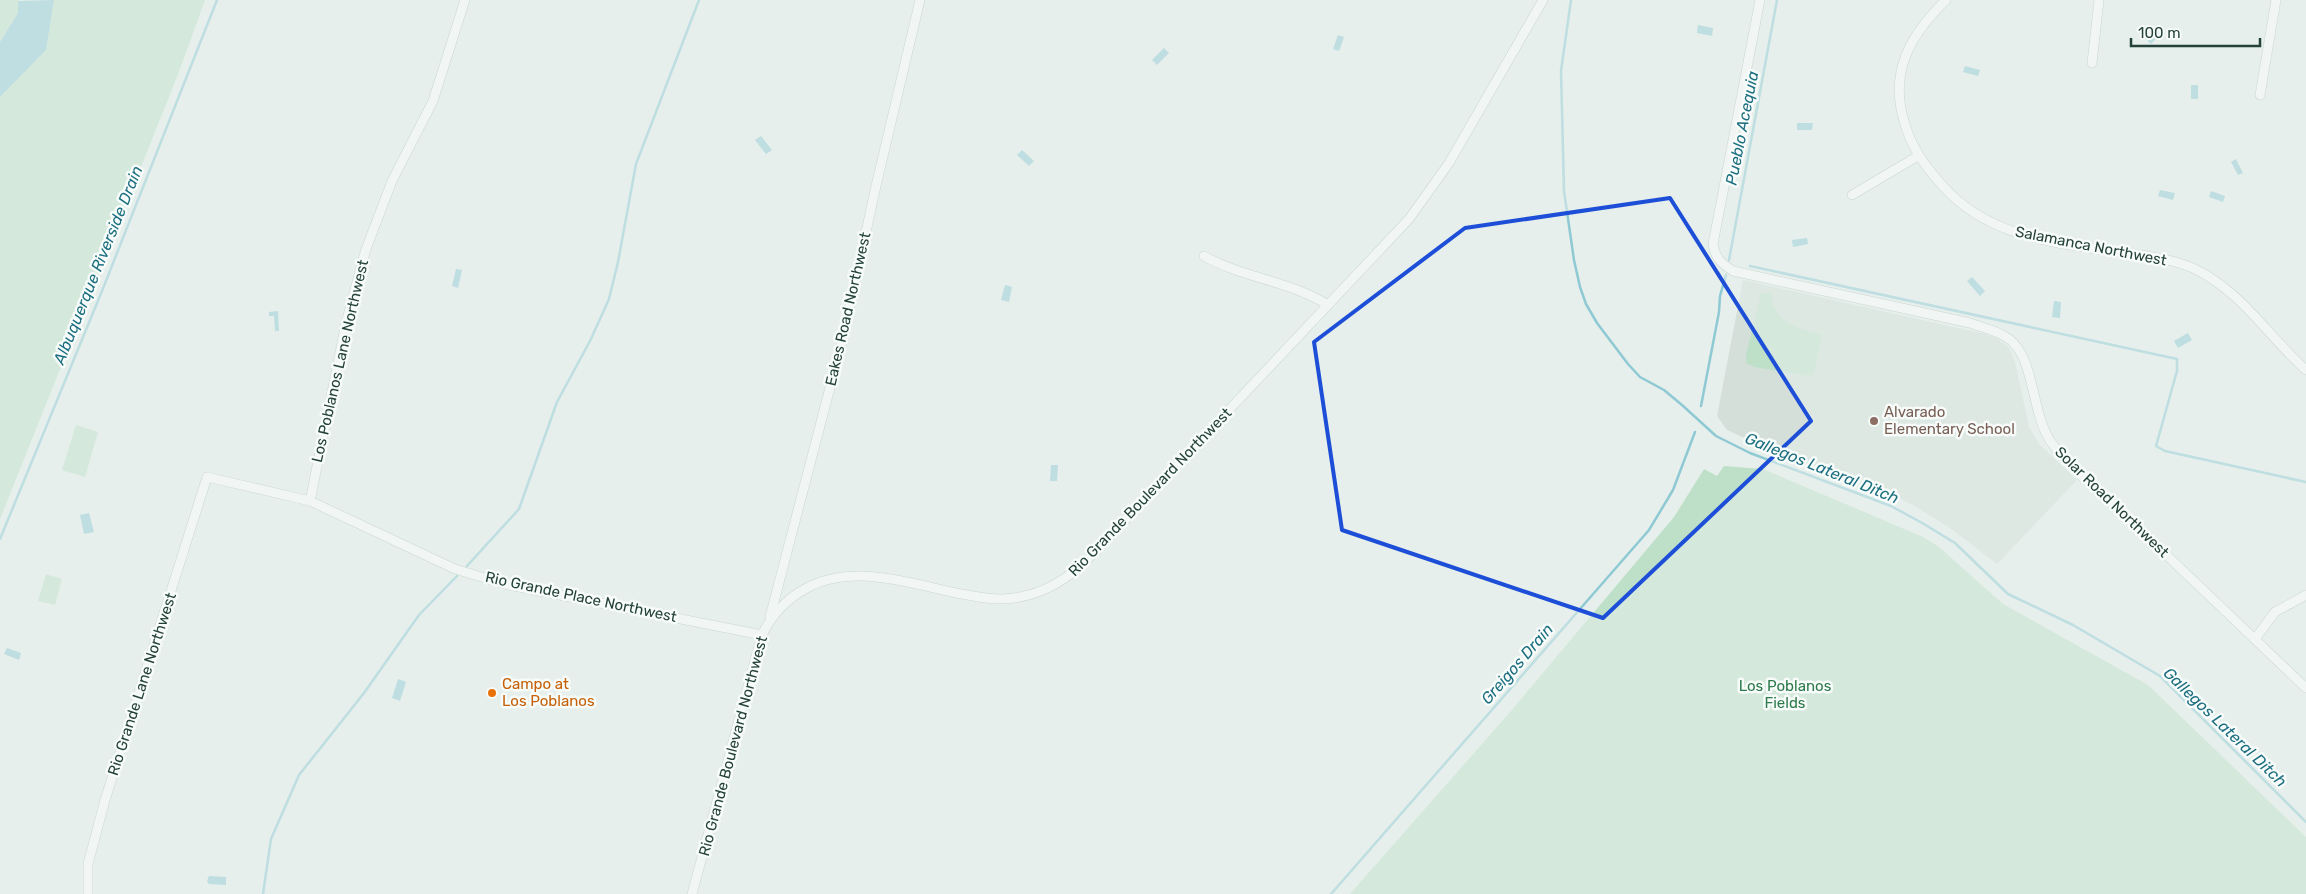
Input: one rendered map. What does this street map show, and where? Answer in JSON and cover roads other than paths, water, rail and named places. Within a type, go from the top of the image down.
[{"type":"street","name":"Los Poblanos Lane Northwest","points":[[310,500],[341,342],[366,249],[392,181],[433,101],[465,0]]},
{"type":"street","name":"Eakes Road Northwest","points":[[770,617],[844,338],[876,186],[920,0]]},
{"type":"street","name":"Rio Grande Boulevard Northwest","points":[[692,894],[762,635],[770,617],[790,598],[813,584],[835,577],[854,575],[1002,600],[1028,596],[1049,589],[1068,578],[1082,566],[1409,219],[1448,163],[1543,0]]},
{"type":"street","name":"Solar Road Northwest","points":[[1760,0],[1713,244],[1715,254],[1733,271],[1970,323],[1997,332],[2010,339],[2019,349],[2026,363],[2042,427],[2052,443],[2099,491],[2306,688]]},
{"type":"street","name":"Salamanca Northwest","points":[[1946,0],[1913,38],[1901,72],[1899,89],[1901,110],[1918,156],[1960,205],[1972,214],[2006,230],[2044,240],[2170,261],[2206,275],[2239,299],[2306,370]]},
{"type":"street","points":[[2092,63],[2099,0]]},
{"type":"street","points":[[2260,95],[2276,0]]},
{"type":"street","points":[[1852,195],[1918,156]]},
{"type":"street","points":[[1204,256],[1222,266],[1310,293],[1328,305]]},
{"type":"street","name":"Rio Grande Place Northwest","points":[[208,477],[310,500],[455,569],[508,585],[762,635]]},
{"type":"street","name":"Rio Grande Lane Northwest","points":[[88,894],[88,864],[105,800],[208,477]]},
{"type":"street","points":[[2255,639],[2275,612],[2306,594]]},
{"type":"water","points":[[54,0],[46,50],[0,97],[0,42],[18,13],[18,1]]},
{"type":"water","points":[[1698,25],[1713,28],[1712,36],[1697,33]]},
{"type":"water","points":[[2156,30],[2159,35],[2151,44],[2148,42],[2149,36]]},
{"type":"water","points":[[1338,35],[1344,37],[1339,51],[1333,49]]},
{"type":"water","points":[[1164,48],[1169,53],[1157,65],[1152,60]]},
{"type":"water","points":[[1965,66],[1980,70],[1978,76],[1963,72]]},
{"type":"water","points":[[2191,85],[2198,85],[2198,99],[2191,99]]},
{"type":"water","points":[[1797,123],[1813,123],[1812,130],[1797,130]]},
{"type":"water","points":[[761,136],[772,150],[766,154],[755,140]]},
{"type":"water","points":[[1022,150],[1034,161],[1029,166],[1017,155]]},
{"type":"water","points":[[2236,159],[2243,173],[2238,175],[2231,162]]},
{"type":"water","points":[[2160,190],[2175,193],[2173,200],[2158,196]]},
{"type":"water","points":[[2211,191],[2225,196],[2223,202],[2209,197]]},
{"type":"water","points":[[1807,238],[1808,244],[1793,247],[1792,240]]},
{"type":"water","points":[[456,269],[462,270],[458,288],[452,286]]},
{"type":"water","points":[[1972,277],[1985,291],[1980,296],[1967,281]]},
{"type":"water","points":[[1005,285],[1012,287],[1009,302],[1001,300]]},
{"type":"water","points":[[2054,301],[2061,302],[2060,318],[2052,317]]},
{"type":"water","points":[[278,311],[279,331],[275,331],[274,316],[269,316],[269,312]]},
{"type":"water","points":[[2188,333],[2192,340],[2178,348],[2174,341]]},
{"type":"water","points":[[1051,465],[1058,465],[1057,481],[1050,481]]},
{"type":"water","points":[[89,513],[94,532],[84,534],[80,515]]},
{"type":"water","points":[[7,648],[21,653],[19,660],[4,654]]},
{"type":"water","points":[[398,679],[406,682],[400,701],[392,698]]},
{"type":"water","points":[[209,876],[226,877],[226,885],[209,884],[207,881]]},
{"type":"waterway","name":"Albuquerque Riverside Drain","points":[[0,539],[102,291],[217,0]]},
{"type":"waterway","points":[[467,566],[519,509],[557,402],[590,341],[609,299],[618,262],[636,164],[699,0]]},
{"type":"waterway","name":"Gallegos Lateral Ditch","points":[[1571,0],[1561,71],[1564,191],[1574,260],[1586,304],[1597,323],[1628,364],[1640,377],[1664,390],[1716,436],[1750,453],[1891,506],[1955,543],[2008,594],[2073,625],[2160,676],[2306,822]]},
{"type":"waterway","name":"Pueblo Acequia","points":[[1729,260],[1777,0]]},
{"type":"waterway","points":[[1750,266],[2177,359],[2177,371],[2156,446],[2165,451],[2306,482]]},
{"type":"waterway","name":"Pueblo Acequia","points":[[1701,406],[1719,312],[1720,296],[1726,275]]},
{"type":"waterway","name":"Greigos Drain","points":[[1331,894],[1649,530],[1673,490],[1695,432]]},
{"type":"waterway","points":[[263,894],[271,839],[299,775],[364,693],[419,615],[457,576]]},
{"type":"place","name":"Alvarado Elementary School","points":[[1874,421]]},
{"type":"place","name":"Campo at Los Poblanos","points":[[492,693]]},
{"type":"park label","name":"Los Poblanos Fields","points":[[1785,694]]}]
